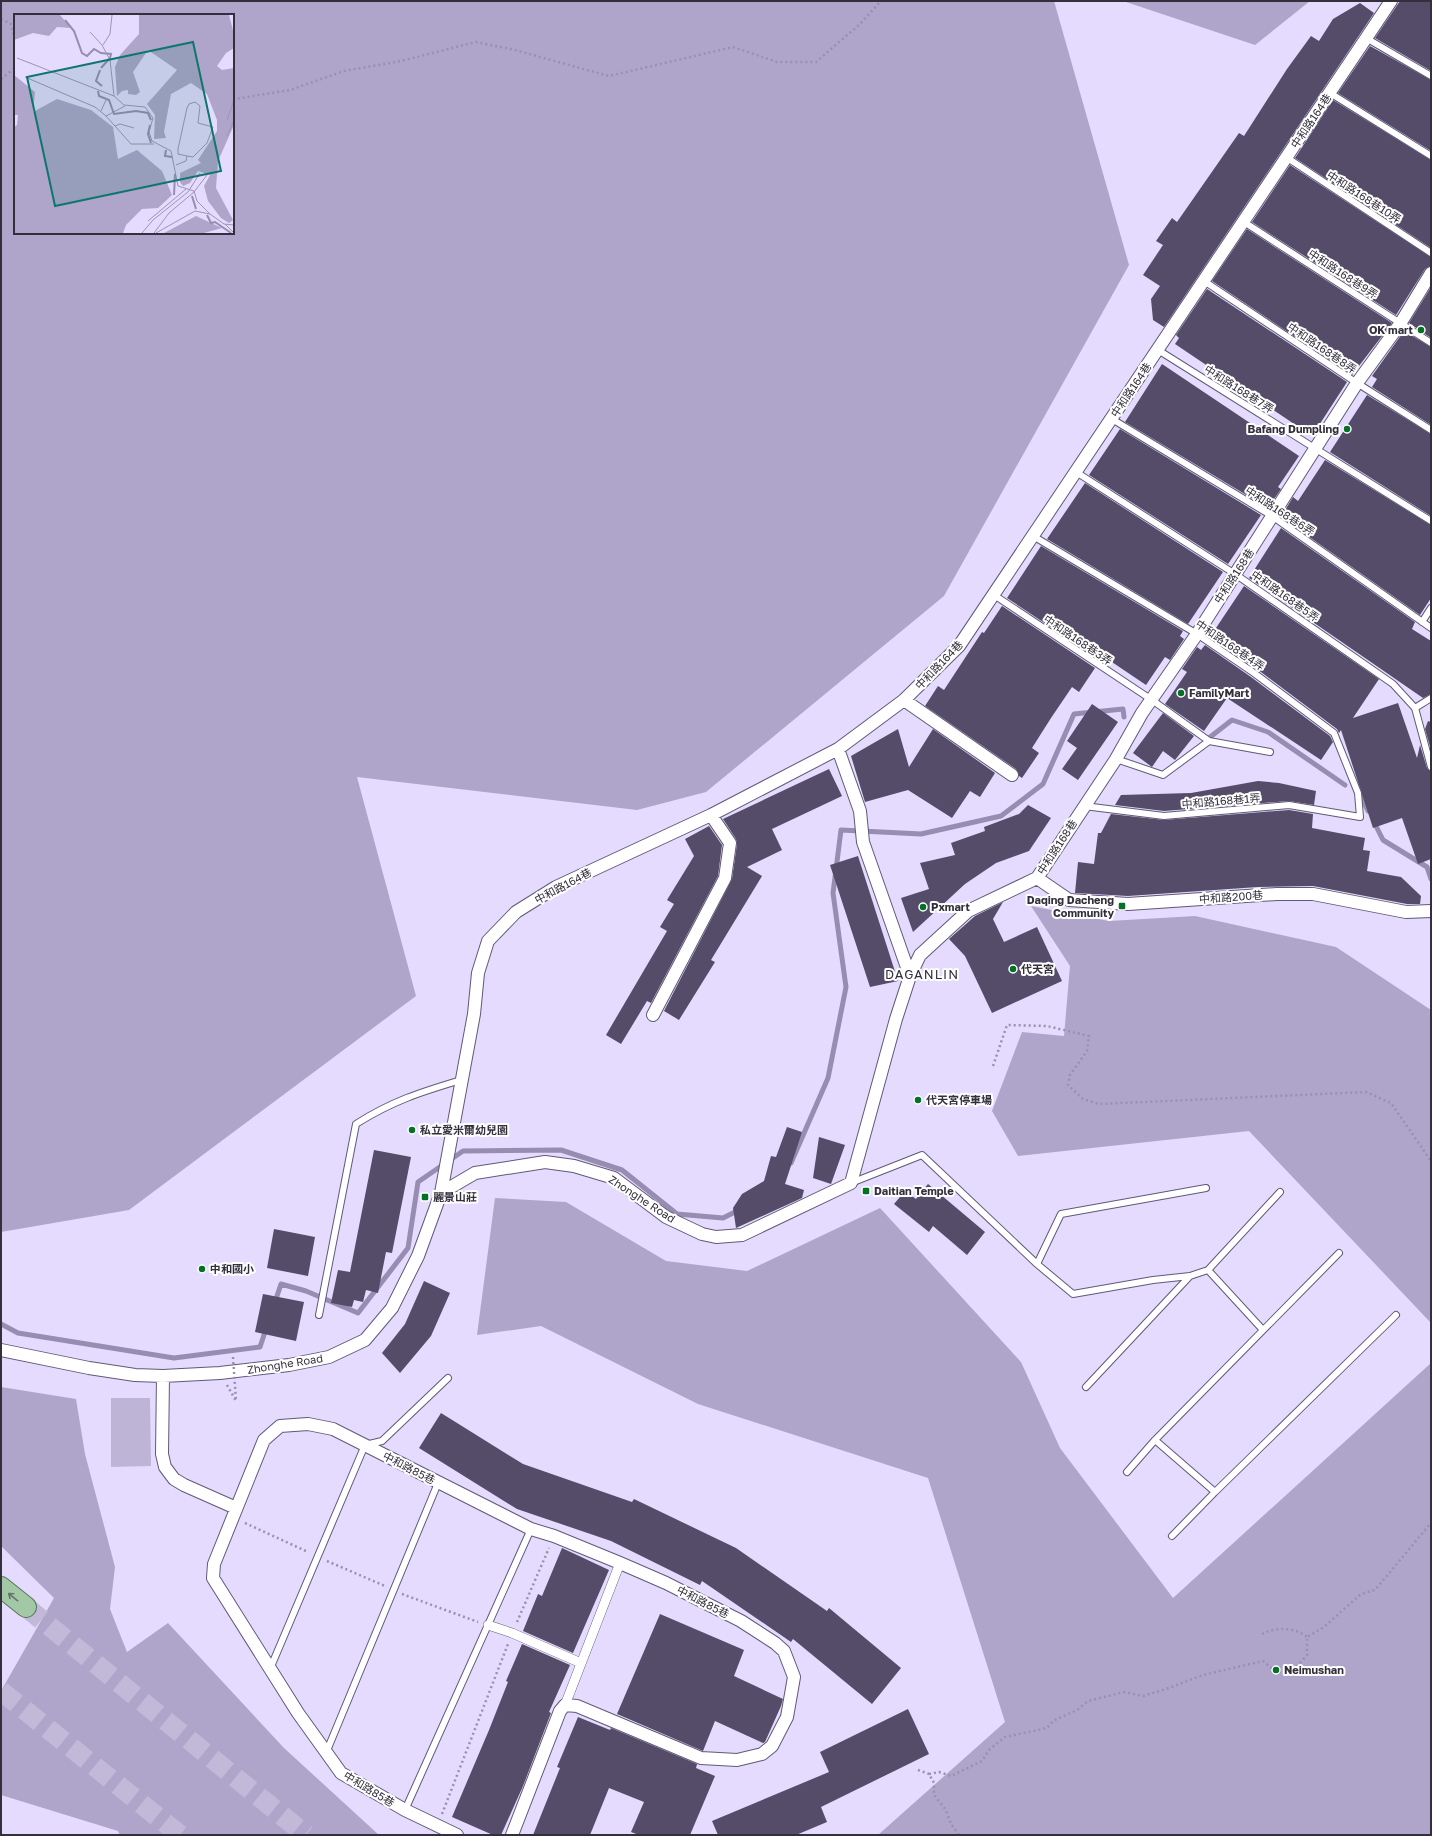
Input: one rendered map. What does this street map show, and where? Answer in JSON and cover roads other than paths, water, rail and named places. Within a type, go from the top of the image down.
[{"type":"main road","points":[[1,1587],[26,1607]]},
{"type":"street","name":"中和路164巷","points":[[441,1193],[474,1014],[478,973],[488,941],[516,912],[556,887],[711,815],[838,749],[904,700],[959,646],[1391,1]]},
{"type":"street","name":"中和路168巷","points":[[1037,878],[1116,760],[1142,713],[1197,634],[1357,383],[1400,324],[1431,273]]},
{"type":"street","points":[[904,700],[1012,775]]},
{"type":"street","points":[[838,749],[860,812],[863,842],[910,976]]},
{"type":"street","points":[[653,1015],[725,878],[730,844],[711,815]]},
{"type":"street","points":[[851,1183],[896,1019],[910,976],[920,955],[968,911],[1037,878]]},
{"type":"street","name":"中和路200巷","points":[[1037,878],[1070,900],[1128,904],[1277,894],[1313,894],[1406,912],[1431,911]]},
{"type":"street","name":"Zhonghe Road","points":[[1,1350],[88,1368],[135,1375],[163,1376],[220,1373],[289,1365],[329,1357],[365,1340],[392,1308],[418,1256],[441,1193],[475,1173],[545,1162],[574,1166],[614,1178],[666,1217],[702,1234],[716,1237],[742,1235],[851,1183]]},
{"type":"street","points":[[163,1376],[162,1454],[165,1467],[174,1478],[184,1485],[234,1512]]},
{"type":"street","name":"中和路85巷","points":[[457,1835],[405,1810],[342,1773],[298,1713],[213,1578],[214,1564],[264,1440],[280,1426],[308,1424],[333,1429],[531,1529],[554,1536],[666,1583],[741,1621],[775,1643],[784,1651],[794,1677],[787,1717],[772,1746],[762,1754],[737,1760],[701,1758],[576,1706],[565,1705]]},
{"type":"street","points":[[512,1835],[560,1711],[565,1705],[620,1563]]},
{"type":"street","points":[[488,1625],[512,1633],[581,1663]]},
{"type":"lane","points":[[1366,38],[1431,76]]},
{"type":"lane","points":[[1330,93],[1431,156]]},
{"type":"lane","name":"中和路168巷10弄","points":[[1286,157],[1431,253]]},
{"type":"lane","name":"中和路168巷9弄","points":[[1244,222],[1431,343]]},
{"type":"lane","name":"中和路168巷8弄","points":[[1204,281],[1357,383],[1431,430]]},
{"type":"lane","name":"中和路168巷7弄","points":[[1158,350],[1431,521]]},
{"type":"lane","name":"中和路168巷6弄","points":[[1112,419],[1272,516],[1431,628]]},
{"type":"lane","name":"中和路168巷5弄","points":[[1076,472],[1235,574],[1392,684],[1414,708]]},
{"type":"lane","name":"中和路168巷4弄","points":[[1033,536],[1197,634],[1254,673],[1334,732],[1358,793],[1360,817]]},
{"type":"lane","name":"中和路168巷3弄","points":[[994,595],[1152,700],[1208,741]]},
{"type":"lane","points":[[1422,622],[1431,608]]},
{"type":"lane","points":[[1431,698],[1414,708],[1431,767]]},
{"type":"lane","points":[[1116,760],[1163,775],[1208,741],[1270,752]]},
{"type":"lane","name":"中和路168巷1弄","points":[[1084,806],[1164,816],[1289,804],[1360,817]]},
{"type":"lane","points":[[320,1312],[356,1124],[382,1108],[417,1093],[461,1080]]},
{"type":"lane","points":[[851,1183],[922,1155],[1037,1264],[1073,1294],[1153,1280],[1190,1276],[1208,1270],[1280,1192]]},
{"type":"lane","points":[[1037,1264],[1061,1214],[1206,1188]]},
{"type":"lane","points":[[1127,1472],[1156,1440],[1339,1253]]},
{"type":"lane","points":[[1208,1270],[1263,1330]]},
{"type":"lane","points":[[1086,1387],[1190,1276]]},
{"type":"lane","points":[[1172,1536],[1214,1492],[1396,1316]]},
{"type":"lane","points":[[270,1668],[364,1445],[382,1441],[448,1378]]},
{"type":"lane","points":[[1156,1440],[1214,1492]]},
{"type":"lane","points":[[326,1753],[438,1483]]},
{"type":"lane","points":[[405,1810],[531,1529]]},
{"type":"waterway","points":[[791,1163],[828,1078],[846,987],[833,893],[841,830],[921,834],[1001,816],[1043,784],[1074,714],[1123,709],[1124,717]]},
{"type":"waterway","points":[[1205,741],[1232,720],[1268,732],[1345,785]]},
{"type":"waterway","points":[[1361,796],[1368,811]]},
{"type":"waterway","points":[[1374,822],[1383,840],[1427,867],[1431,879]]},
{"type":"waterway","points":[[275,1302],[281,1284],[306,1291],[358,1313],[408,1248],[418,1182],[463,1151],[561,1150],[622,1170],[677,1214],[723,1218],[739,1210]]},
{"type":"waterway","points":[[1,1324],[18,1333],[174,1358],[260,1347],[266,1329]]},
{"type":"tunnel","points":[[26,1607],[306,1835]]},
{"type":"tunnel","points":[[1,1691],[180,1835]]},
{"type":"place","name":"OK mart","points":[[1421,330]]},
{"type":"place","name":"Bafang Dumpling","points":[[1347,429]]},
{"type":"place","name":"FamilyMart","points":[[1181,693]]},
{"type":"place","name":"Daqing Dacheng Community","points":[[1122,906]]},
{"type":"place","name":"Pxmart","points":[[923,907]]},
{"type":"place","name":"代天宮","points":[[1013,969]]},
{"type":"place","name":"代天宮停車場","points":[[918,1100]]},
{"type":"place","name":"私立愛米爾幼兒園","points":[[412,1130]]},
{"type":"place","name":"Daitian Temple","points":[[866,1191]]},
{"type":"place","name":"麗景山莊","points":[[425,1197]]},
{"type":"place","name":"中和國小","points":[[202,1269]]},
{"type":"place","name":"Neimushan","points":[[1276,1670]]},
{"type":"district","name":"DAGANLIN","points":[[922,974]]}]
